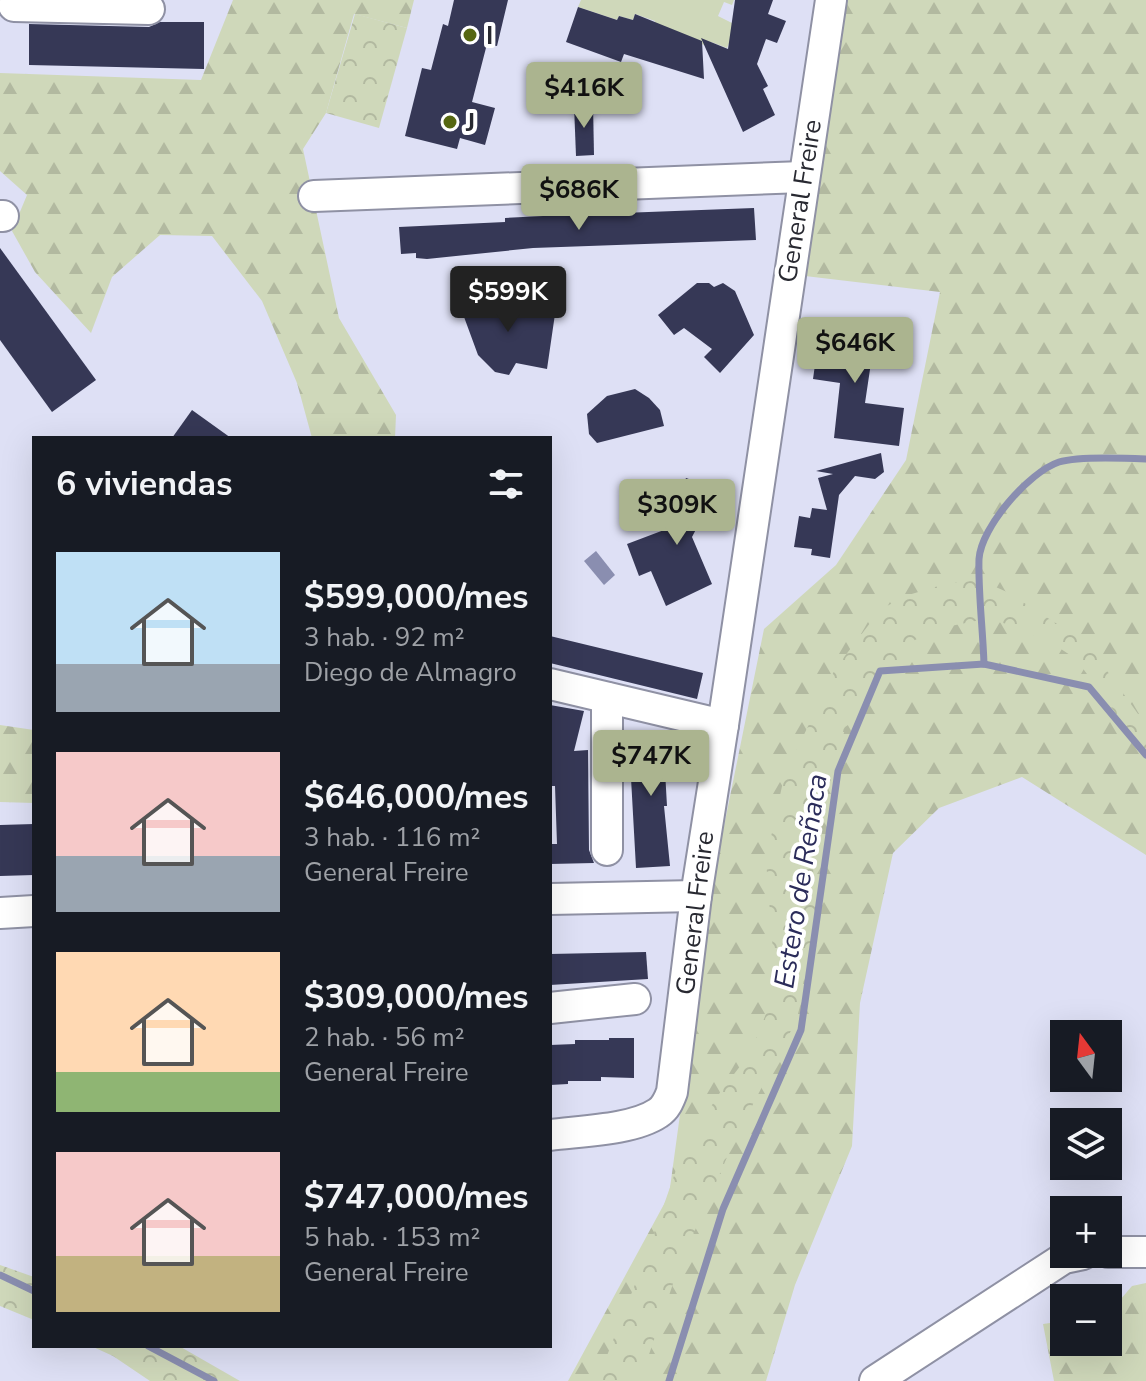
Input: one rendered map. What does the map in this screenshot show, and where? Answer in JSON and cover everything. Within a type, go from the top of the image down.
[{"type":"street","name":"General Freire","points":[[552,1135],[633,1123],[661,1112],[672,1092],[711,791],[831,0]]},
{"type":"street","points":[[10,11],[149,9]]},
{"type":"street","points":[[314,196],[803,177]]},
{"type":"street","points":[[552,684],[723,725]]},
{"type":"street","points":[[607,698],[607,850]]},
{"type":"street","points":[[552,899],[696,896]]},
{"type":"street","points":[[0,913],[32,911]]},
{"type":"street","points":[[552,1008],[635,999]]},
{"type":"street","points":[[1122,1252],[1146,1252]]},
{"type":"street","points":[[875,1381],[1050,1267]]},
{"type":"green space","points":[[233,0],[414,0],[407,28],[354,14],[326,113],[303,149],[339,318],[396,415],[395,436],[311,436],[297,383],[262,301],[212,236],[160,235],[112,277],[91,333],[35,272],[12,231],[27,195],[0,171],[0,73],[201,80]]},
{"type":"green space","points":[[581,0],[734,0],[732,5],[724,2],[718,16],[735,28],[727,48],[711,42],[709,47],[635,14],[633,20],[619,16],[617,20],[578,7]]},
{"type":"green space","points":[[845,0],[1146,0],[1146,855],[1022,777],[939,808],[893,853],[860,1003],[852,1146],[795,1285],[766,1381],[568,1381],[669,1195],[710,895],[764,629],[836,565],[906,460],[940,292],[805,276]]},
{"type":"green space","points":[[355,14],[407,28],[379,128],[326,113]]},
{"type":"green space","points":[[980,580],[1007,592],[1087,643],[1146,725],[1146,755],[1076,659],[1012,625],[985,619],[946,627],[903,645],[902,654],[845,729],[812,847],[817,944],[796,1021],[735,1139],[678,1269],[640,1381],[597,1381],[645,1259],[683,1150],[721,1091],[751,1052],[771,1001],[773,952],[766,860],[784,777],[835,669],[880,610],[905,596],[945,584]]},
{"type":"green space","points":[[0,725],[32,730],[32,803],[0,802]]},
{"type":"green space","points":[[0,1265],[32,1276],[32,1319],[0,1306]]},
{"type":"green space","points":[[1146,1283],[1146,1381],[1054,1381],[1043,1324],[1050,1323],[1050,1356],[1122,1356],[1122,1298],[1132,1286]]},
{"type":"green space","points":[[95,1348],[182,1348],[240,1381],[150,1381]]},
{"type":"water","points":[[596,551],[615,575],[604,585],[584,561]]},
{"type":"building","points":[[454,0],[508,0],[497,46],[487,44],[472,102],[495,108],[485,145],[460,138],[457,149],[405,136],[422,68],[431,70],[443,24],[448,26]]},
{"type":"building","points":[[735,0],[773,0],[768,14],[786,21],[777,43],[766,39],[757,64],[768,86],[763,89],[775,115],[743,132],[701,38],[728,49]]},
{"type":"building","points":[[578,7],[617,20],[619,16],[633,20],[635,14],[702,41],[704,79],[624,54],[621,62],[566,42]]},
{"type":"building","points":[[160,22],[204,22],[204,69],[29,65],[29,24],[149,27]]},
{"type":"building","points":[[593,104],[594,155],[576,156],[574,105]]},
{"type":"building","points":[[754,208],[756,240],[533,248],[427,259],[416,258],[416,253],[401,254],[399,227],[505,222],[505,218]]},
{"type":"building","points":[[0,248],[96,380],[52,412],[0,340]]},
{"type":"building","points":[[697,283],[709,283],[714,287],[723,283],[735,291],[754,335],[720,373],[704,357],[712,349],[684,328],[674,335],[658,315]]},
{"type":"building","points":[[475,292],[498,304],[555,314],[547,369],[516,363],[509,375],[495,372],[478,355],[460,306]]},
{"type":"building","points":[[821,322],[876,329],[865,403],[904,408],[899,446],[834,438],[840,383],[813,379]]},
{"type":"building","points":[[635,389],[660,410],[664,426],[597,443],[589,434],[587,414],[607,396]]},
{"type":"building","points":[[192,410],[228,436],[173,436]]},
{"type":"building","points":[[881,453],[884,472],[875,479],[855,476],[839,495],[830,558],[811,555],[812,549],[794,547],[799,516],[810,518],[812,508],[827,510],[818,478],[833,474],[816,471]]},
{"type":"building","points":[[686,478],[717,489],[692,537],[712,584],[666,606],[651,571],[639,576],[627,544],[664,530]]},
{"type":"building","points":[[552,636],[703,673],[697,699],[552,663]]},
{"type":"building","points":[[552,705],[584,711],[574,751],[588,750],[589,850],[594,863],[552,864],[552,844],[557,844],[555,786],[552,786]]},
{"type":"building","points":[[680,733],[680,753],[664,753],[667,806],[664,806],[670,866],[636,868],[630,760],[637,759],[636,734]]},
{"type":"building","points":[[32,824],[32,875],[0,876],[0,825]]},
{"type":"building","points":[[646,952],[648,979],[552,985],[552,954]]},
{"type":"building","points":[[634,1038],[634,1078],[601,1077],[601,1081],[568,1081],[568,1084],[552,1085],[552,1045],[575,1044],[575,1040]]},
{"type":"waterway","points":[[984,664],[979,559],[988,532],[1008,502],[1034,477],[1059,462],[1089,458],[1146,459]]},
{"type":"waterway","name":"Estero de Reñaca","points":[[669,1381],[723,1209],[801,1030],[838,771],[880,671],[984,664],[1089,687],[1146,755]]},
{"type":"waterway","name":"Estero de Reñaca","points":[[0,1275],[32,1290]]},
{"type":"waterway","name":"Estero de Reñaca","points":[[152,1348],[214,1381]]},
{"type":"place","name":"I","points":[[470,35]]},
{"type":"place","name":"J","points":[[450,122]]}]
